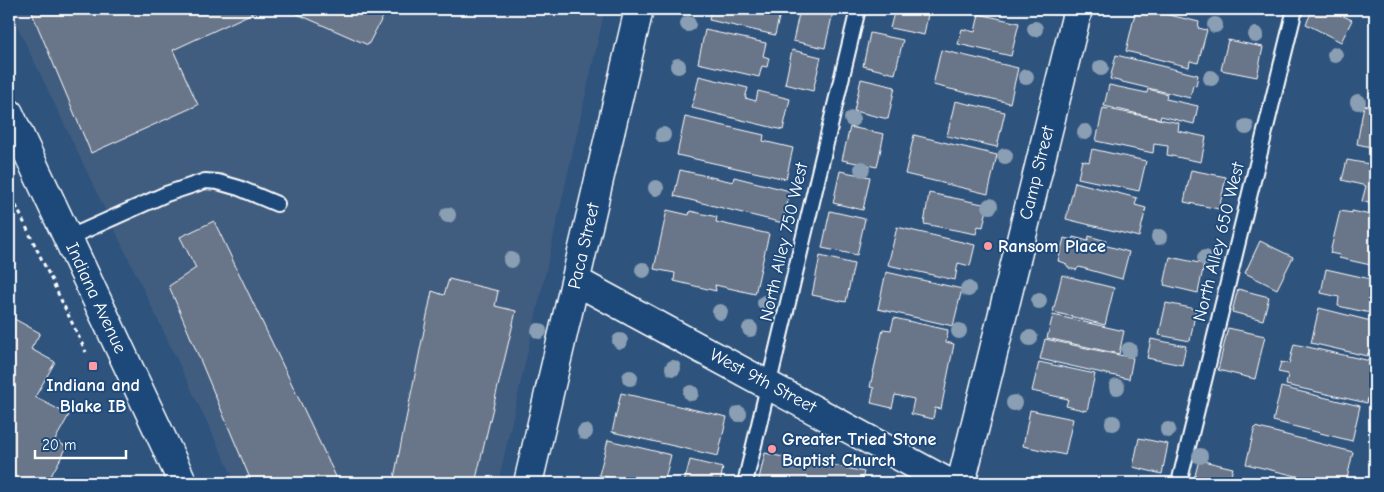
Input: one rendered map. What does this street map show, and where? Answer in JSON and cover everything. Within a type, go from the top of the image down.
[{"type":"street","name":"Paca Street","points":[[528,483],[639,9]]},
{"type":"street","name":"Camp Street","points":[[961,483],[1078,9]]},
{"type":"street","name":"Indiana Avenue","points":[[9,113],[183,483]]},
{"type":"street","name":"West 9th Street","points":[[576,281],[949,483]]},
{"type":"lane","name":"North Alley 750 West","points":[[746,483],[858,9]]},
{"type":"lane","name":"North Alley 650 West","points":[[1179,483],[1295,9]]},
{"type":"lane","points":[[68,238],[166,194],[204,182],[218,182],[238,188],[277,204]]},
{"type":"path","points":[[9,191],[89,357]]},
{"type":"shaded area","points":[[9,9],[605,9],[498,483],[236,483]]},
{"type":"building","points":[[41,9],[261,9],[173,50],[198,105],[91,153],[32,13]]},
{"type":"building","points":[[286,9],[387,9],[368,45]]},
{"type":"building","points":[[711,9],[781,9],[775,35],[709,20]]},
{"type":"building","points":[[800,9],[817,9],[833,12],[825,48],[793,41]]},
{"type":"building","points":[[895,9],[929,9],[924,35],[890,28]]},
{"type":"building","points":[[1136,9],[1144,9],[1199,22],[1198,28],[1207,30],[1198,63],[1190,61],[1189,67],[1126,51]]},
{"type":"building","points":[[1313,9],[1339,9],[1337,13],[1352,20],[1341,42],[1306,24]]},
{"type":"building","points":[[979,14],[1019,23],[1011,56],[958,44],[962,29],[975,32]]},
{"type":"building","points":[[705,30],[766,43],[763,56],[769,58],[767,67],[762,66],[759,77],[698,63]]},
{"type":"building","points":[[870,33],[903,40],[895,74],[863,66]]},
{"type":"building","points":[[1228,40],[1263,47],[1257,77],[1221,70]]},
{"type":"building","points":[[792,50],[821,57],[813,91],[785,84]]},
{"type":"building","points":[[941,50],[1018,68],[1010,103],[933,85]]},
{"type":"building","points":[[1116,55],[1198,75],[1196,86],[1193,85],[1190,98],[1110,79]]},
{"type":"building","points":[[699,76],[748,88],[745,98],[756,101],[758,91],[790,99],[783,130],[692,108]]},
{"type":"building","points":[[861,79],[895,87],[888,119],[854,111]]},
{"type":"building","points":[[1109,85],[1147,93],[1148,89],[1167,94],[1166,99],[1198,106],[1194,124],[1161,116],[1160,119],[1104,106]]},
{"type":"building","points":[[955,101],[1005,112],[997,147],[947,136]]},
{"type":"building","points":[[1364,105],[1375,108],[1375,148],[1357,144]]},
{"type":"building","points":[[1103,108],[1179,123],[1178,131],[1206,137],[1201,162],[1167,155],[1168,146],[1154,144],[1153,153],[1096,141]]},
{"type":"building","points":[[685,117],[764,135],[763,141],[793,148],[786,179],[677,155]]},
{"type":"building","points":[[850,127],[884,134],[877,167],[842,160]]},
{"type":"building","points":[[914,135],[997,155],[988,194],[905,174]]},
{"type":"building","points":[[1092,149],[1146,161],[1139,191],[1078,178],[1082,160],[1089,162]]},
{"type":"building","points":[[1347,160],[1375,165],[1375,205],[1362,201],[1366,186],[1342,180]]},
{"type":"building","points":[[680,170],[733,182],[734,177],[790,191],[783,223],[674,196]]},
{"type":"building","points":[[1191,170],[1226,177],[1219,209],[1184,202]]},
{"type":"building","points":[[840,171],[870,177],[863,210],[833,203]]},
{"type":"building","points":[[1075,182],[1137,198],[1135,205],[1146,208],[1139,237],[1066,219]]},
{"type":"building","points":[[929,193],[988,205],[983,227],[978,226],[976,234],[924,224]]},
{"type":"building","points":[[667,210],[689,215],[690,211],[717,217],[716,222],[769,234],[755,294],[715,285],[716,291],[674,281],[675,273],[654,269]]},
{"type":"building","points":[[830,211],[865,219],[857,255],[822,248]]},
{"type":"building","points":[[1340,211],[1352,213],[1352,211],[1375,216],[1375,266],[1339,258],[1340,255],[1330,253]]},
{"type":"building","points":[[214,221],[339,483],[252,483],[169,286],[196,268],[180,237]]},
{"type":"building","points":[[897,227],[975,245],[970,266],[958,263],[955,280],[888,265]]},
{"type":"building","points":[[1089,236],[1106,241],[1104,245],[1129,252],[1122,279],[1079,267],[1076,270],[1058,261],[1064,238],[1072,240],[1073,237],[1088,241]]},
{"type":"building","points":[[1260,241],[1293,257],[1277,289],[1245,273]]},
{"type":"building","points":[[820,256],[854,264],[846,302],[812,295]]},
{"type":"building","points":[[1170,257],[1204,264],[1198,293],[1164,285]]},
{"type":"building","points":[[1326,269],[1375,280],[1375,314],[1338,306],[1339,297],[1321,293]]},
{"type":"building","points":[[886,272],[962,289],[953,326],[878,309]]},
{"type":"building","points":[[1062,275],[1114,288],[1105,325],[1053,312]]},
{"type":"building","points":[[449,279],[498,291],[495,306],[516,311],[475,483],[393,483],[432,291],[444,295]]},
{"type":"building","points":[[1238,289],[1269,297],[1263,320],[1232,312]]},
{"type":"building","points":[[1166,303],[1196,309],[1190,341],[1159,335]]},
{"type":"building","points":[[1319,308],[1375,322],[1375,355],[1368,353],[1367,356],[1311,343]]},
{"type":"building","points":[[1053,315],[1124,331],[1119,354],[1047,338]]},
{"type":"building","points":[[9,316],[40,333],[31,349],[55,362],[35,397],[69,415],[55,440],[67,447],[47,483],[9,483]]},
{"type":"building","points":[[894,318],[948,330],[946,342],[954,344],[941,409],[935,408],[933,419],[911,414],[914,399],[895,395],[892,408],[871,403],[874,388],[870,387],[883,329],[891,330]]},
{"type":"building","points":[[1228,328],[1265,336],[1255,379],[1218,370]]},
{"type":"building","points":[[1045,339],[1133,358],[1129,379],[1040,359]]},
{"type":"building","points":[[1151,339],[1186,346],[1182,365],[1147,358]]},
{"type":"building","points":[[1294,344],[1375,362],[1367,403],[1286,385],[1288,374],[1278,372],[1281,362],[1289,364]]},
{"type":"building","points":[[1039,362],[1095,374],[1087,411],[1066,406],[1068,399],[1032,391]]},
{"type":"building","points":[[1281,387],[1360,406],[1352,441],[1273,421]]},
{"type":"building","points":[[621,393],[727,417],[718,456],[612,432]]},
{"type":"building","points":[[1030,410],[1073,419],[1065,455],[1023,446]]},
{"type":"building","points":[[1255,427],[1353,452],[1346,483],[1326,483],[1246,464]]},
{"type":"building","points":[[1139,438],[1168,444],[1162,474],[1133,467]]},
{"type":"building","points":[[608,440],[671,455],[664,483],[633,483],[599,475]]},
{"type":"building","points":[[765,453],[801,461],[802,458],[864,472],[861,483],[758,483]]},
{"type":"building","points":[[690,460],[723,468],[720,483],[684,483]]},
{"type":"building","points":[[1199,460],[1233,468],[1229,483],[1193,483]]},
{"type":"building","points":[[1276,480],[1292,483],[1275,483]]},
{"type":"place","name":"Ransom Place","points":[[988,246]]},
{"type":"place","name":"Indiana and Blake IB","points":[[93,366]]},
{"type":"place","name":"Greater Tried Stone Baptist Church","points":[[772,449]]}]
